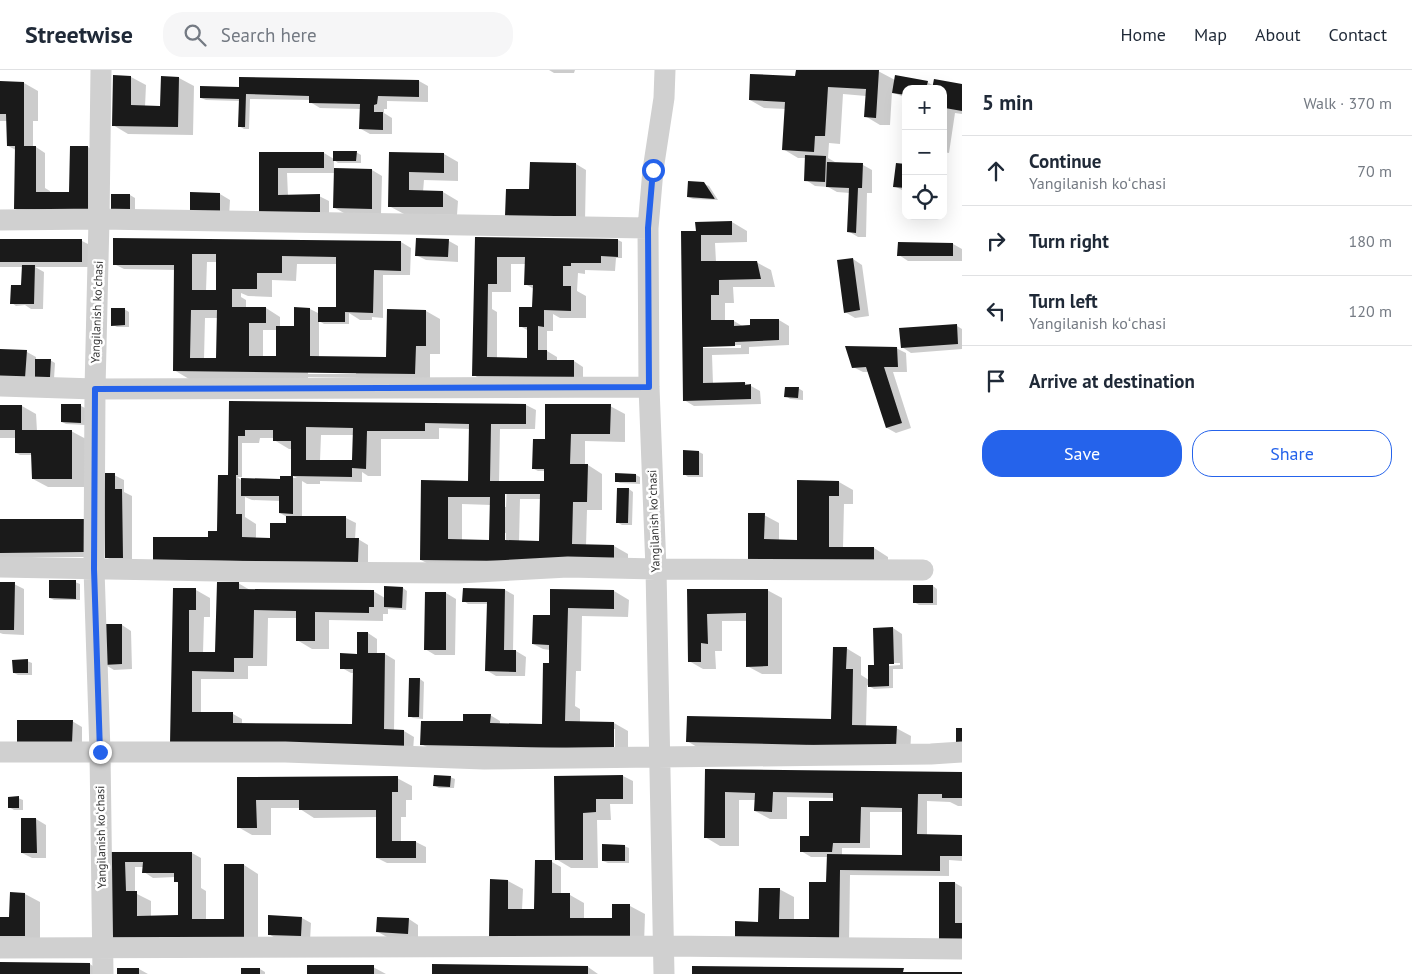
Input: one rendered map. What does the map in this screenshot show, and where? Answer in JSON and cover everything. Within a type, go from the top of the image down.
[{"type":"street","name":"Yangilanish koʻchasi","points":[[101,70],[100,219],[95,389],[94,569],[100,752],[103,974]]},
{"type":"street","name":"Yangilanish koʻchasi","points":[[664,974],[656,569],[649,387],[648,228],[653,170],[664,98],[665,70]]},
{"type":"street","points":[[0,220],[100,219],[648,228]]},
{"type":"street","points":[[0,386],[95,389],[649,387]]},
{"type":"street","points":[[0,567],[439,573],[568,567],[923,570]]},
{"type":"street","points":[[0,752],[286,752],[484,759],[931,754],[962,752]]},
{"type":"street","points":[[0,948],[664,946],[962,949]]},
{"type":"building","points":[[796,70],[879,70],[876,118],[864,117],[866,89],[828,87],[825,136],[815,136],[814,152],[782,150],[785,102],[749,100],[750,74],[795,76]]},
{"type":"building","points":[[113,75],[131,76],[131,105],[160,106],[161,76],[179,77],[178,127],[112,126]]},
{"type":"building","points":[[895,75],[928,81],[927,85],[902,85],[902,94],[892,93]]},
{"type":"building","points":[[239,77],[419,80],[419,97],[378,96],[377,104],[374,105],[374,112],[383,112],[383,130],[359,129],[360,104],[309,103],[309,96],[246,94],[245,127],[238,127],[239,99],[200,98],[200,86],[239,87]]},
{"type":"building","points":[[934,79],[962,84],[962,111],[947,108],[947,85],[933,85]]},
{"type":"building","points":[[0,81],[24,82],[24,146],[36,146],[36,192],[69,192],[70,146],[88,146],[88,210],[14,209],[15,146],[7,146],[6,114],[0,114]]},
{"type":"building","points":[[333,151],[357,151],[356,161],[333,161]]},
{"type":"building","points":[[259,152],[324,152],[324,168],[278,168],[278,195],[320,194],[320,212],[259,212]]},
{"type":"building","points":[[389,152],[444,153],[444,173],[409,172],[409,190],[443,191],[443,207],[388,207]]},
{"type":"building","points":[[805,155],[826,156],[825,182],[804,181]]},
{"type":"building","points":[[530,162],[576,163],[576,216],[505,216],[506,189],[529,189]]},
{"type":"building","points":[[827,162],[863,163],[862,188],[858,188],[856,233],[847,232],[849,188],[826,187]]},
{"type":"building","points":[[896,163],[902,164],[902,188],[893,187]]},
{"type":"building","points":[[334,168],[372,169],[372,209],[333,208]]},
{"type":"building","points":[[688,181],[704,182],[715,199],[687,197]]},
{"type":"building","points":[[190,192],[220,193],[220,212],[190,211]]},
{"type":"building","points":[[111,194],[130,194],[130,214],[111,214]]},
{"type":"building","points":[[732,221],[732,235],[701,235],[701,261],[757,261],[761,279],[719,280],[719,295],[711,295],[711,320],[734,320],[734,326],[750,325],[750,319],[779,319],[779,340],[735,342],[735,346],[703,347],[703,383],[745,382],[745,385],[751,384],[751,399],[683,401],[681,231],[696,231],[695,222]]},
{"type":"building","points":[[475,237],[618,239],[618,257],[601,256],[601,263],[571,263],[571,266],[563,266],[563,286],[571,286],[571,311],[544,310],[544,327],[538,326],[538,350],[547,350],[547,360],[574,360],[574,377],[472,376]],"holes":[[[497,257],[525,257],[524,285],[533,285],[532,307],[519,307],[519,327],[527,327],[527,358],[487,357],[488,284],[497,284]]]},
{"type":"building","points":[[113,238],[401,241],[401,271],[374,270],[373,313],[345,312],[345,322],[318,322],[318,307],[336,307],[336,257],[282,256],[282,273],[257,273],[257,289],[232,289],[232,307],[266,307],[266,323],[249,323],[249,356],[276,356],[276,326],[294,326],[294,307],[310,308],[310,356],[386,357],[387,309],[426,310],[426,346],[416,346],[415,374],[173,371],[174,265],[113,265]],"holes":[[[192,254],[216,254],[216,290],[192,290]],[[191,310],[217,310],[216,358],[190,358]]]},
{"type":"building","points":[[416,238],[449,239],[448,257],[415,256]]},
{"type":"building","points":[[0,239],[82,239],[82,262],[0,262]]},
{"type":"building","points":[[898,242],[953,243],[953,256],[897,256]]},
{"type":"building","points":[[853,258],[860,310],[844,313],[837,260]]},
{"type":"building","points":[[22,265],[35,265],[34,304],[10,304],[11,285],[21,285]]},
{"type":"building","points":[[111,308],[125,308],[125,325],[111,326]]},
{"type":"building","points":[[957,324],[958,344],[901,348],[899,328]]},
{"type":"building","points":[[845,346],[897,347],[898,367],[884,367],[902,423],[886,428],[866,367],[852,368]]},
{"type":"building","points":[[0,349],[27,350],[25,378],[0,377]]},
{"type":"building","points":[[35,359],[51,359],[50,377],[35,377]]},
{"type":"building","points":[[785,387],[799,387],[798,398],[784,397]]},
{"type":"building","points":[[229,401],[526,404],[526,424],[491,424],[490,481],[544,481],[544,469],[532,469],[533,439],[545,439],[545,404],[611,404],[610,434],[571,434],[570,464],[588,464],[587,502],[573,502],[572,544],[614,545],[614,562],[420,560],[421,480],[468,481],[469,424],[425,423],[425,431],[367,431],[366,469],[352,468],[352,477],[293,476],[293,514],[279,513],[279,496],[241,496],[241,478],[280,479],[280,476],[291,476],[291,441],[273,441],[273,430],[245,430],[245,436],[238,436],[236,514],[242,514],[242,537],[270,538],[270,523],[286,523],[286,516],[346,516],[346,538],[359,538],[358,562],[153,560],[153,537],[208,537],[208,531],[217,531],[218,475],[228,475]],"holes":[[[306,427],[353,428],[352,460],[306,460]],[[505,494],[540,494],[539,541],[505,540]],[[448,497],[490,497],[489,540],[448,539]]]},
{"type":"building","points":[[61,404],[81,404],[81,423],[61,422]]},
{"type":"building","points":[[0,405],[22,405],[22,430],[72,430],[72,479],[32,479],[31,453],[15,453],[15,430],[0,430]]},
{"type":"building","points":[[683,450],[699,451],[699,475],[683,475]]},
{"type":"building","points":[[104,473],[115,473],[115,489],[122,489],[123,558],[105,558]]},
{"type":"building","points":[[615,473],[636,474],[636,482],[615,482]]},
{"type":"building","points":[[797,480],[839,481],[839,496],[829,496],[829,547],[874,547],[874,566],[748,564],[748,513],[765,513],[764,539],[797,540]]},
{"type":"building","points":[[617,488],[629,488],[628,523],[616,523]]},
{"type":"building","points":[[0,519],[84,519],[84,552],[0,553]]},
{"type":"building","points":[[49,580],[76,580],[76,599],[49,598]]},
{"type":"building","points":[[0,582],[15,582],[14,630],[0,630]]},
{"type":"building","points":[[217,582],[239,582],[239,589],[374,590],[374,607],[369,607],[369,613],[315,612],[315,641],[296,641],[296,611],[254,610],[253,658],[234,658],[234,672],[192,671],[192,712],[233,712],[233,723],[352,724],[353,669],[340,669],[340,653],[357,654],[357,632],[368,632],[368,653],[385,653],[384,729],[404,730],[404,747],[170,744],[173,588],[196,588],[196,610],[189,610],[189,652],[215,652]]},
{"type":"building","points":[[913,585],[933,585],[933,603],[913,603]]},
{"type":"building","points":[[384,586],[403,587],[402,608],[384,607]]},
{"type":"building","points":[[463,588],[505,589],[504,650],[516,650],[516,672],[485,671],[487,602],[462,602]]},
{"type":"building","points":[[550,589],[614,590],[614,609],[568,608],[565,721],[614,722],[614,749],[420,745],[421,721],[463,721],[463,714],[491,714],[490,723],[542,724],[543,663],[549,663],[549,645],[532,644],[533,615],[550,615]]},
{"type":"building","points":[[687,589],[768,589],[768,666],[746,667],[746,613],[707,614],[708,644],[701,643],[701,662],[688,662]]},
{"type":"building","points":[[425,592],[446,592],[446,650],[424,650]]},
{"type":"building","points":[[102,624],[122,624],[122,664],[103,665]]},
{"type":"building","points":[[893,627],[894,664],[889,664],[889,686],[868,687],[868,665],[874,665],[873,628]]},
{"type":"building","points":[[833,647],[847,647],[846,669],[853,669],[852,725],[897,726],[896,747],[686,742],[687,716],[831,719]]},
{"type":"building","points":[[28,659],[28,673],[13,673],[12,660]]},
{"type":"building","points":[[409,678],[420,678],[419,717],[408,717]]},
{"type":"building","points":[[17,720],[73,720],[72,743],[17,742]]},
{"type":"building","points":[[956,728],[962,728],[962,745],[956,745]]},
{"type":"building","points":[[705,769],[962,772],[962,798],[942,798],[942,794],[918,794],[917,834],[962,835],[962,856],[940,856],[940,871],[840,870],[839,940],[735,939],[735,921],[758,922],[759,888],[780,888],[779,919],[809,919],[809,882],[826,882],[827,854],[902,855],[902,808],[861,807],[860,843],[833,843],[832,852],[800,852],[800,836],[809,836],[809,801],[833,801],[833,793],[773,792],[772,812],[754,811],[755,793],[725,792],[725,838],[704,838]]},
{"type":"building","points":[[434,775],[451,776],[450,787],[433,786]]},
{"type":"building","points":[[623,775],[623,799],[596,799],[596,812],[583,813],[583,860],[555,860],[554,776]]},
{"type":"building","points":[[398,776],[398,792],[392,792],[392,841],[416,841],[416,858],[376,858],[376,810],[299,810],[299,800],[256,800],[257,828],[237,828],[237,777]]},
{"type":"building","points":[[19,796],[19,808],[8,808],[8,797]]},
{"type":"building","points":[[21,818],[36,818],[37,853],[21,853]]},
{"type":"building","points":[[602,844],[625,845],[625,861],[602,861]]},
{"type":"building","points":[[110,852],[192,852],[192,919],[224,919],[224,864],[244,864],[244,937],[110,941]],"holes":[[[125,862],[143,862],[142,873],[174,873],[174,882],[178,882],[178,915],[137,916],[137,891],[126,891]]]},
{"type":"building","points":[[535,860],[552,860],[552,893],[570,893],[570,918],[612,918],[612,904],[630,904],[630,938],[489,937],[490,879],[508,880],[508,909],[534,909]]},
{"type":"building","points":[[939,882],[955,882],[955,923],[962,923],[962,939],[939,939]]},
{"type":"building","points":[[10,892],[25,893],[25,936],[0,936],[0,917],[9,917]]},
{"type":"building","points":[[268,915],[302,917],[301,936],[268,935]]},
{"type":"building","points":[[377,917],[409,918],[408,934],[376,932]]},
{"type":"building","points":[[0,962],[90,963],[90,974],[0,974]]},
{"type":"building","points":[[432,964],[588,966],[588,974],[432,974]]},
{"type":"building","points":[[307,965],[374,965],[374,974],[307,974]]},
{"type":"building","points":[[692,966],[904,968],[903,972],[962,972],[962,974],[692,974]]},
{"type":"building","points":[[117,968],[139,968],[139,974],[117,974]]},
{"type":"building","points":[[241,968],[260,968],[260,974],[241,974]]},
{"type":"route","points":[[100,752],[94,569],[95,389],[649,387],[648,228],[653,170]]}]
